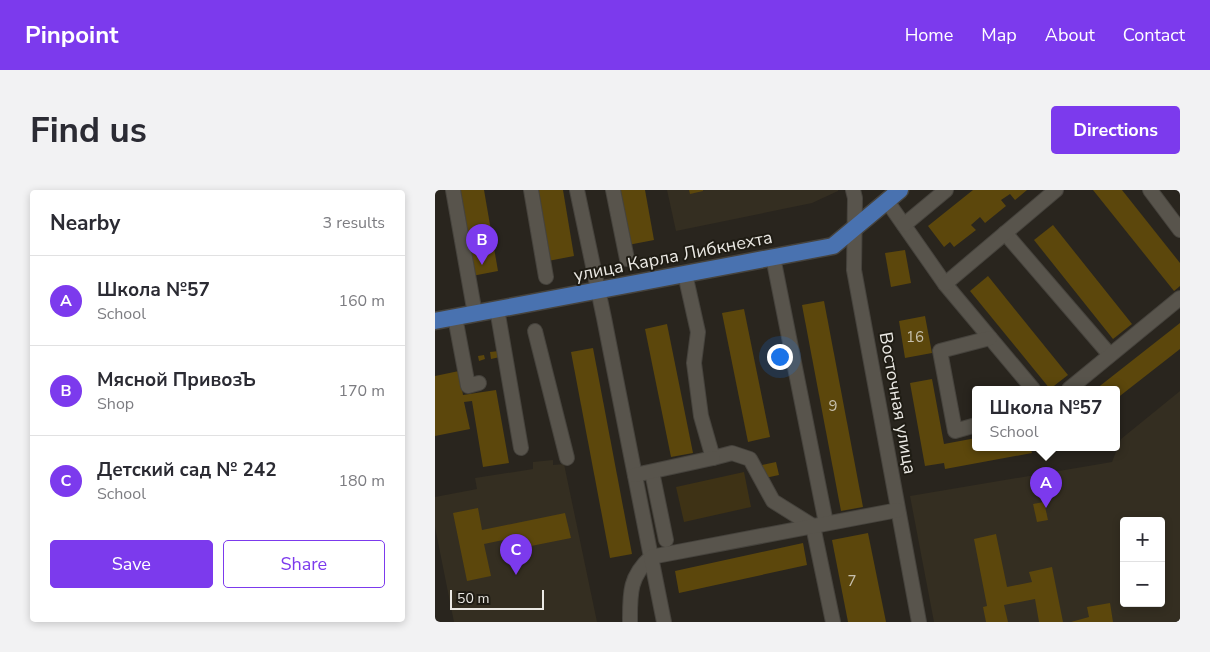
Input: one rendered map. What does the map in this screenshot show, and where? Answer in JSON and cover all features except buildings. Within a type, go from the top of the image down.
[{"type":"main road","name":"улица Карла Либкнехта","points":[[435,321],[833,246],[900,190]]},
{"type":"street","points":[[453,190],[475,314]]},
{"type":"street","points":[[531,190],[546,277]]},
{"type":"street","points":[[577,190],[664,622]]},
{"type":"street","points":[[613,190],[627,259]]},
{"type":"street","name":"Восточная улица","points":[[853,190],[855,198],[854,270],[919,622]]},
{"type":"street","points":[[904,225],[946,190]]},
{"type":"street","points":[[945,284],[1056,190]]},
{"type":"street","points":[[1150,190],[1178,223]]},
{"type":"street","points":[[887,201],[945,284],[1030,386]]},
{"type":"street","points":[[1005,234],[1110,355]]},
{"type":"street","points":[[773,257],[819,524],[833,622]]},
{"type":"street","points":[[685,274],[698,332],[694,364],[700,407],[713,458]]},
{"type":"street","points":[[1073,386],[1180,298]]},
{"type":"street","points":[[497,309],[521,448]]},
{"type":"street","points":[[455,317],[468,386],[479,384]]},
{"type":"street","points":[[535,331],[567,458]]},
{"type":"street","points":[[972,426],[955,431],[940,351],[990,338]]},
{"type":"street","points":[[635,475],[732,453],[750,459],[773,501],[819,524]]},
{"type":"street","points":[[652,472],[666,540]]},
{"type":"street","points":[[630,622],[630,592],[636,574],[651,557],[898,510]]},
{"type":"shaded area","points":[[667,190],[838,191],[812,203],[676,231]]},
{"type":"shaded area","points":[[1180,391],[1180,622],[934,622],[910,496],[1112,462],[1116,451],[1120,451],[1121,439]]},
{"type":"shaded area","points":[[553,460],[553,465],[564,464],[597,622],[454,622],[435,527],[435,497],[477,489],[475,478],[533,469],[533,462]]},
{"type":"shaded area","points":[[744,472],[751,507],[684,522],[676,487]]},
{"type":"place","name":"Мясной ПривозЪ","points":[[482,265]]},
{"type":"place","name":"Школа №57","points":[[1046,508]]},
{"type":"place","name":"Детский сад № 242","points":[[516,575]]}]
